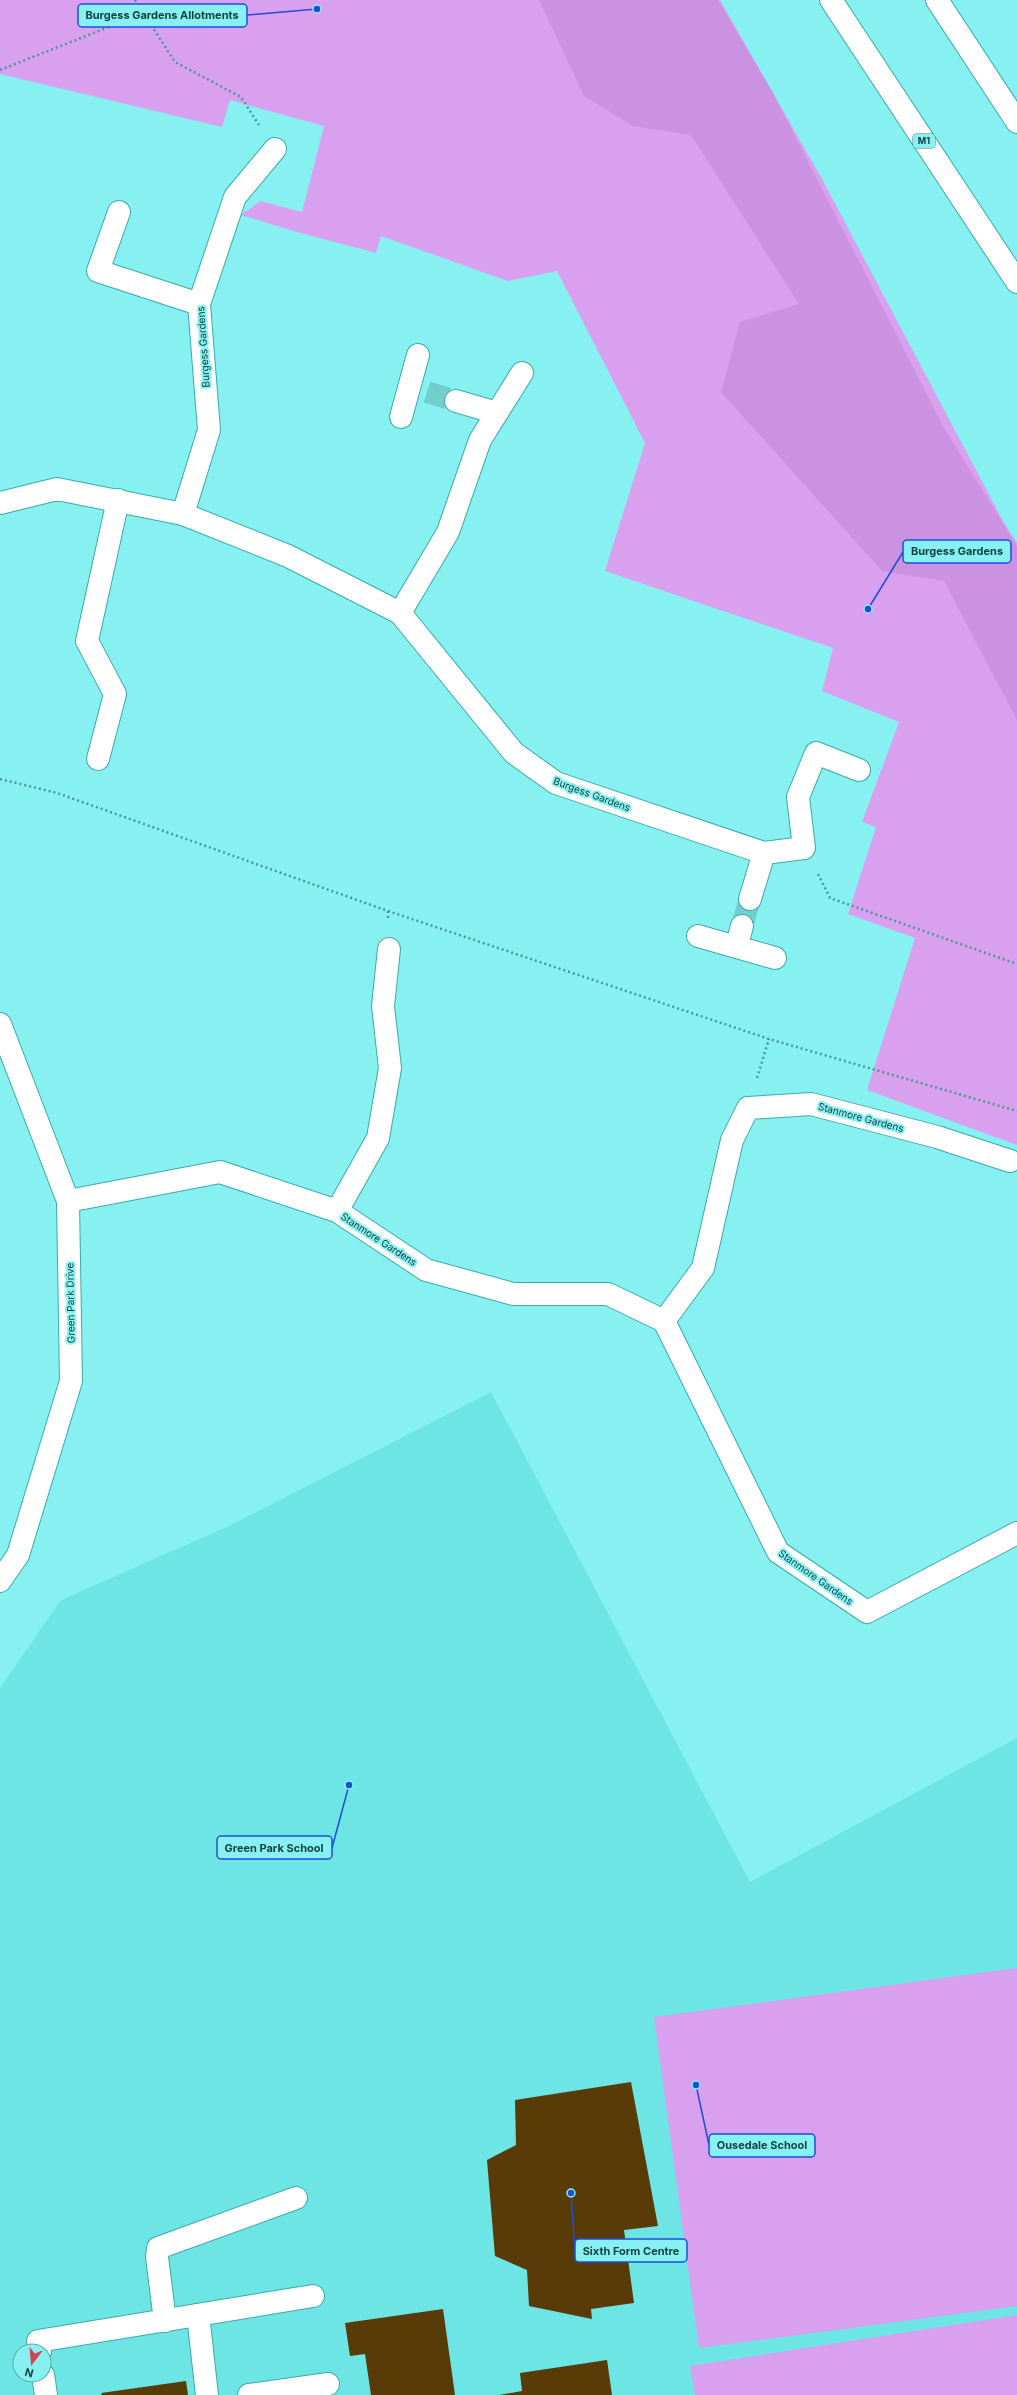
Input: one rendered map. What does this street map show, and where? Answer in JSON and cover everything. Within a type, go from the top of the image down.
[{"type":"main road","name":"M1","points":[[831,0],[1017,282]]},
{"type":"main road","points":[[937,0],[1017,122]]},
{"type":"main road","name":"Burgess Gardens","points":[[183,514],[208,430],[199,304],[235,197],[275,149]]},
{"type":"main road","points":[[119,212],[98,271],[199,304]]},
{"type":"main road","points":[[401,417],[418,389],[418,355]]},
{"type":"main road","points":[[400,613],[448,532],[480,440],[522,374]]},
{"type":"main road","points":[[456,401],[497,413]]},
{"type":"main road","name":"Burgess Gardens","points":[[0,503],[57,489],[118,500],[183,514],[288,556],[400,613],[514,753],[556,783],[764,854],[804,848]]},
{"type":"main road","points":[[98,759],[115,694],[87,641],[118,500]]},
{"type":"main road","points":[[804,848],[798,797],[816,754],[859,770]]},
{"type":"main road","points":[[750,899],[764,854]]},
{"type":"main road","points":[[698,936],[740,936],[775,958]]},
{"type":"main road","points":[[337,1211],[378,1138],[390,1068],[383,1006],[389,949]]},
{"type":"main road","name":"Green Park Drive","points":[[0,1024],[68,1200],[71,1382],[18,1555],[0,1581]]},
{"type":"main road","name":"Stanmore Gardens","points":[[748,1108],[811,1104],[937,1137],[1010,1161]]},
{"type":"main road","points":[[664,1321],[703,1268],[732,1140],[748,1108]]},
{"type":"main road","name":"Stanmore Gardens","points":[[68,1200],[220,1172],[337,1211],[426,1270],[513,1294],[608,1294],[664,1321],[778,1552],[867,1612],[1017,1533]]},
{"type":"main road","points":[[165,2321],[157,2257],[158,2248],[296,2198]]},
{"type":"main road","points":[[38,2343],[38,2341],[314,2296]]},
{"type":"main road","points":[[198,2315],[207,2395]]},
{"type":"main road","points":[[44,2383],[46,2395]]},
{"type":"main road","points":[[249,2395],[328,2384]]},
{"type":"path","points":[[135,0],[176,62],[241,98],[275,149]]},
{"type":"path","points":[[0,70],[144,13]]},
{"type":"path","points":[[0,779],[57,793],[381,908],[769,1039],[1017,1111]]},
{"type":"path","points":[[804,848],[830,898],[1017,964]]},
{"type":"path","points":[[748,1108],[769,1039]]},
{"type":"shaded area","points":[[0,0],[720,0],[822,179],[1003,521],[1017,543],[1017,1145],[867,1090],[915,938],[848,914],[876,827],[862,822],[899,722],[822,691],[833,648],[605,571],[645,443],[557,271],[508,281],[381,236],[376,253],[241,215],[260,201],[302,212],[324,126],[230,100],[222,127],[0,74]]},
{"type":"shaded area","points":[[539,0],[718,0],[772,91],[944,428],[1017,546],[1017,720],[944,581],[882,571],[721,392],[740,322],[799,304],[691,135],[633,126],[584,96]]},
{"type":"shaded area","points":[[491,1392],[750,1882],[1017,1738],[1017,2395],[0,2395],[0,1688],[61,1600],[229,1526]]},
{"type":"shaded area","points":[[1017,1968],[1017,2306],[699,2348],[654,2017]]},
{"type":"shaded area","points":[[1017,2315],[1017,2395],[695,2395],[690,2366]]},
{"type":"building","points":[[631,2082],[658,2226],[624,2230],[634,2303],[591,2309],[592,2319],[529,2306],[527,2270],[495,2256],[487,2160],[516,2145],[515,2100]]},
{"type":"building","points":[[443,2309],[455,2395],[371,2395],[365,2354],[350,2356],[345,2323]]},
{"type":"building","points":[[607,2360],[612,2395],[499,2395],[522,2391],[520,2373]]},
{"type":"building","points":[[186,2381],[188,2395],[102,2395],[101,2393]]},
{"type":"tunnel","points":[[427,392],[456,401]]},
{"type":"tunnel","points":[[742,926],[750,899]]},
{"type":"place","name":"Burgess Gardens Allotments","points":[[317,9]]},
{"type":"place","name":"Burgess Gardens","points":[[868,609]]},
{"type":"place","name":"Green Park School","points":[[349,1785]]},
{"type":"place","name":"Ousedale School","points":[[696,2085]]},
{"type":"place","name":"Sixth Form Centre","points":[[571,2193]]}]
